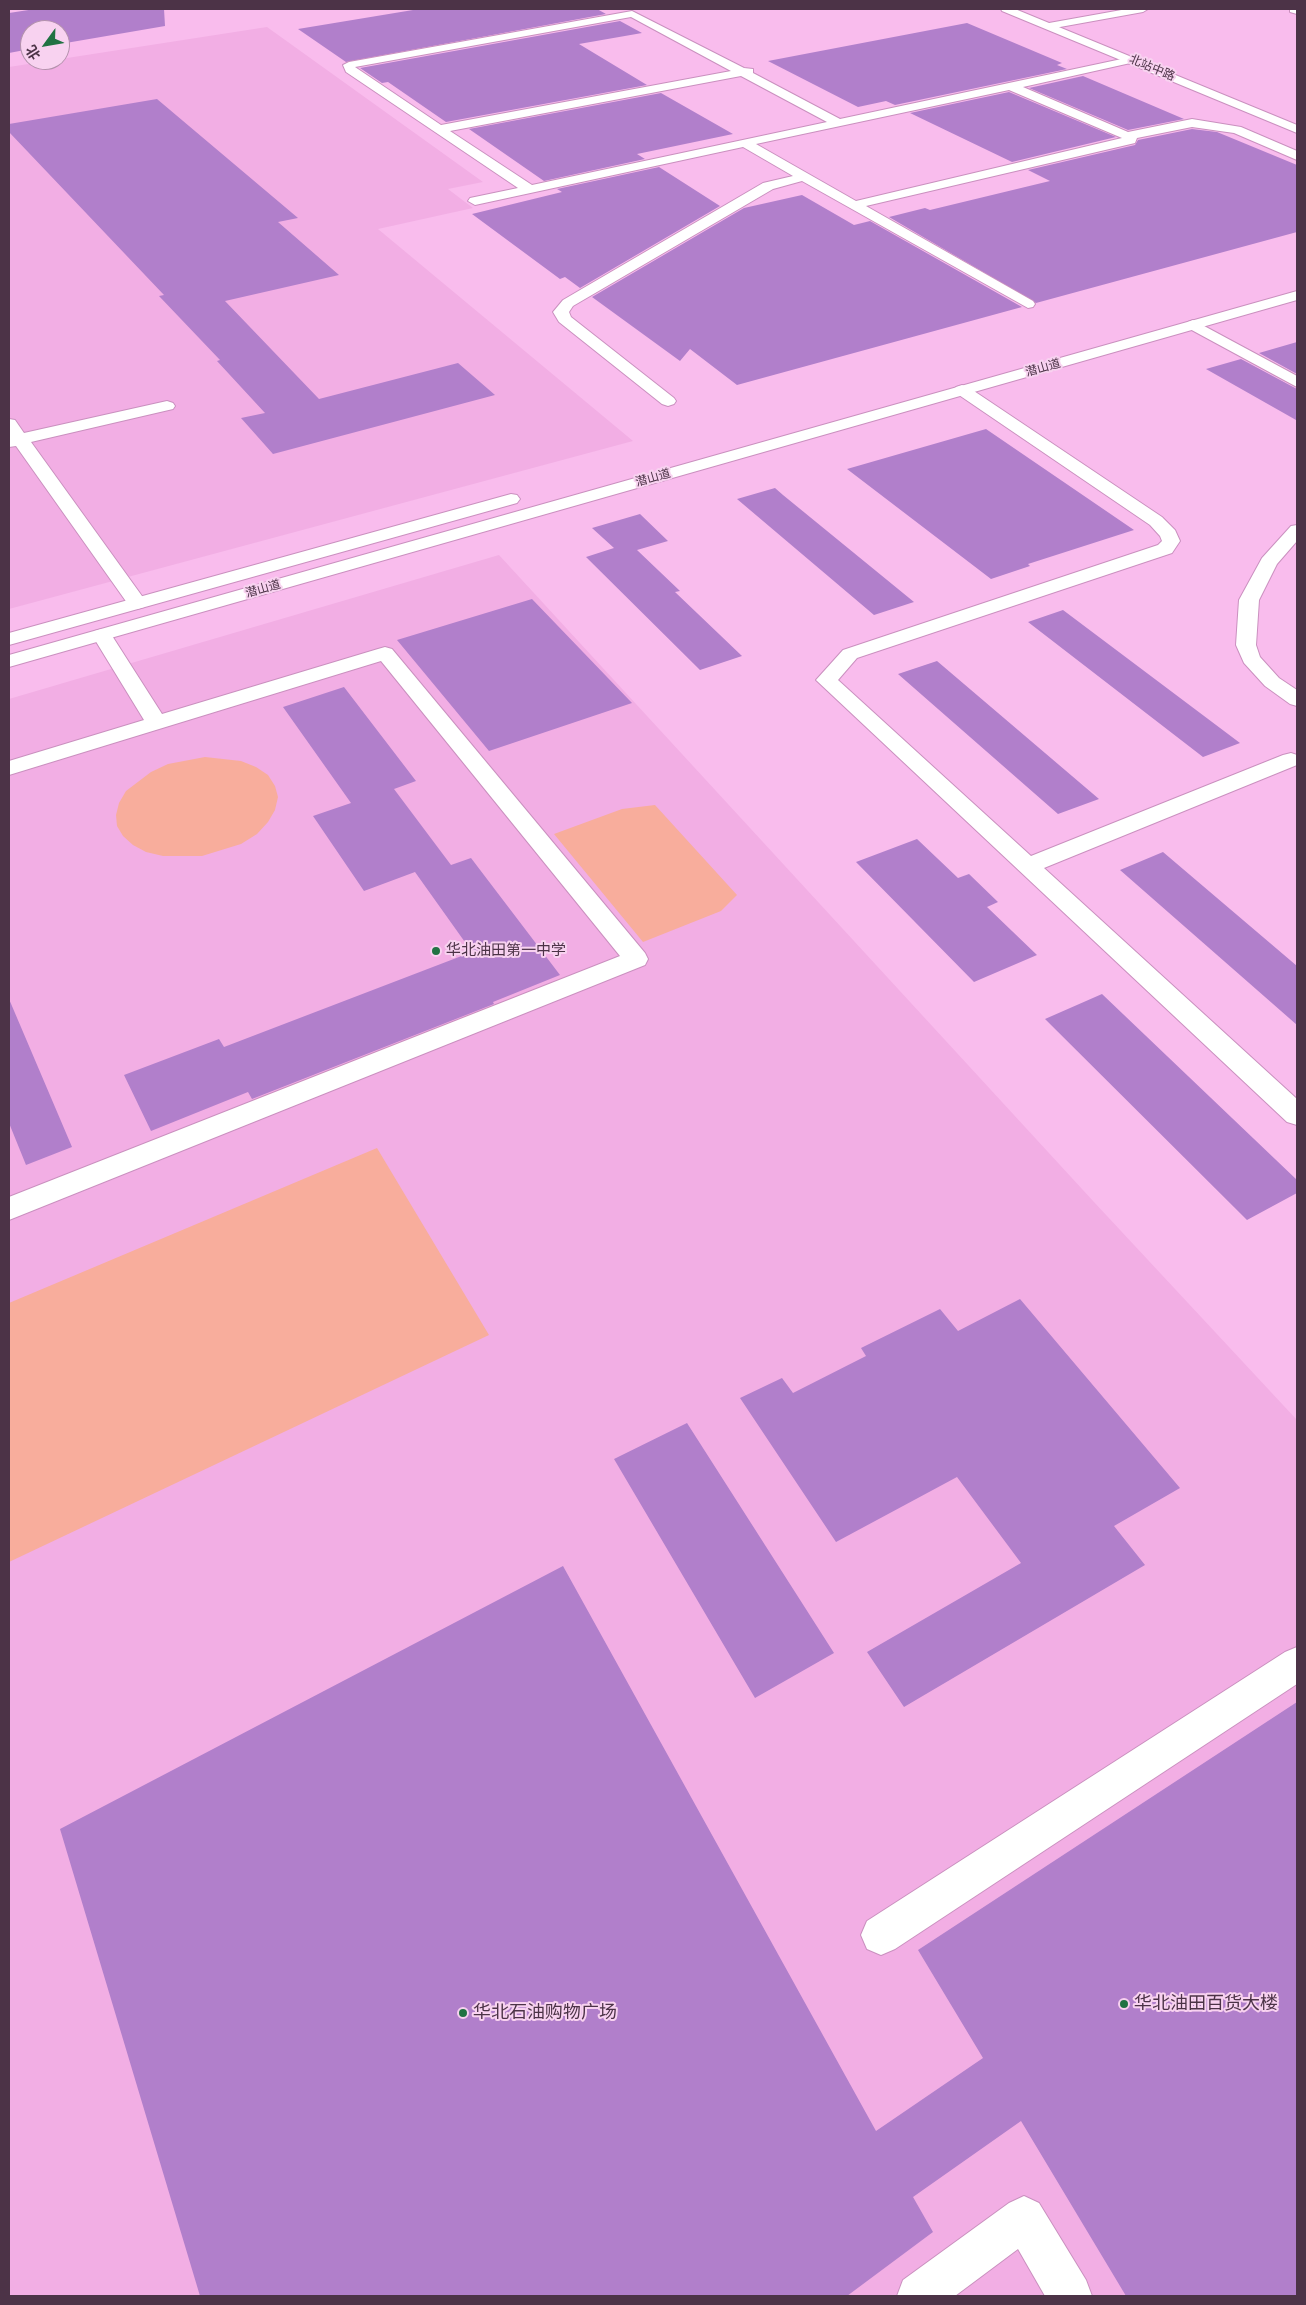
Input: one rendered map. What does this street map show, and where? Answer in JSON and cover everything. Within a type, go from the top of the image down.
[{"type":"main road","name":"北站中路","points":[[1006,9],[1036,15],[1053,21],[1131,60],[1297,129]]},
{"type":"main road","points":[[1053,21],[1101,9]]},
{"type":"main road","points":[[1070,22],[1143,9]]},
{"type":"main road","points":[[529,189],[350,70],[349,65],[632,14],[839,123]]},
{"type":"main road","name":"北站中路","points":[[1053,21],[1070,22],[1092,31]]},
{"type":"main road","points":[[475,201],[1131,60]]},
{"type":"main road","points":[[441,129],[762,69]]},
{"type":"main road","points":[[854,205],[1131,140],[1132,138],[1011,86]]},
{"type":"main road","points":[[1127,136],[1192,123],[1237,130],[1297,156]]},
{"type":"main road","points":[[745,143],[1028,304]]},
{"type":"main road","points":[[668,401],[564,319],[561,312],[568,303],[768,186],[804,177]]},
{"type":"main road","name":"潜山道","points":[[1008,360],[1297,279]]},
{"type":"main road","name":"潜山道","points":[[9,662],[1297,295]]},
{"type":"main road","points":[[1193,325],[1297,382]]},
{"type":"main road","points":[[962,390],[1156,521],[1168,534],[1171,542],[1165,549],[850,654],[826,680],[1297,1114]]},
{"type":"main road","points":[[14,440],[167,406]]},
{"type":"main road","points":[[9,424],[14,440],[137,603]]},
{"type":"main road","name":"潜山道","points":[[9,639],[529,494]]},
{"type":"main road","points":[[1297,530],[1269,562],[1249,600],[1246,645],[1251,659],[1272,682],[1297,700]]},
{"type":"main road","points":[[102,635],[157,723]]},
{"type":"main road","points":[[9,768],[385,653],[636,959],[9,1209]]},
{"type":"main road","points":[[1028,866],[1291,760]]},
{"type":"main road","points":[[882,1935],[1297,1664]]},
{"type":"main road","points":[[919,2296],[1024,2218],[1070,2296]]},
{"type":"shaded area","points":[[267,27],[483,182],[448,189],[473,208],[378,229],[633,441],[9,609],[9,67],[20,65],[20,70],[70,70],[70,58]]},
{"type":"shaded area","points":[[499,555],[1297,1420],[1297,2296],[9,2296],[9,699]]},
{"type":"shaded area","points":[[205,757],[241,761],[256,767],[268,775],[275,786],[278,797],[275,810],[268,822],[257,834],[241,844],[202,856],[163,856],[146,852],[133,845],[123,836],[117,826],[116,815],[119,803],[126,791],[151,772],[168,764]]},
{"type":"shaded area","points":[[655,805],[737,895],[721,911],[643,942],[554,834],[622,809]]},
{"type":"shaded area","points":[[377,1148],[489,1335],[9,1562],[9,1303]]},
{"type":"building","points":[[35,9],[164,9],[165,26],[70,42],[70,20],[20,20],[20,51],[9,53],[9,13]]},
{"type":"building","points":[[419,9],[597,9],[606,14],[346,62],[298,29]]},
{"type":"building","points":[[620,21],[642,33],[579,44],[647,85],[446,122],[388,82],[382,83],[360,68]]},
{"type":"building","points":[[967,23],[1062,63],[1057,65],[1067,69],[895,105],[886,101],[858,107],[768,61]]},
{"type":"building","points":[[1083,76],[1184,119],[1128,130],[1029,88]]},
{"type":"building","points":[[1009,92],[1116,137],[1012,162],[910,113]]},
{"type":"building","points":[[661,93],[733,134],[637,154],[645,159],[544,181],[469,129]]},
{"type":"building","points":[[157,99],[298,218],[278,222],[339,275],[225,301],[319,399],[458,363],[495,395],[273,454],[241,418],[265,413],[217,361],[220,360],[159,296],[164,295],[9,132],[9,124]]},
{"type":"building","points":[[1192,129],[1217,132],[1297,165],[1297,232],[1036,303],[889,217],[925,208],[930,210],[1050,181],[1028,170],[1135,145],[1138,140]]},
{"type":"building","points":[[659,167],[720,206],[580,288],[565,277],[560,279],[472,214],[562,192],[557,189]]},
{"type":"building","points":[[802,195],[854,225],[870,221],[1022,307],[737,385],[690,349],[680,361],[592,297],[744,208]]},
{"type":"building","points":[[1297,342],[1297,374],[1259,353]]},
{"type":"building","points":[[1241,359],[1297,389],[1296,420],[1206,369]]},
{"type":"building","points":[[986,429],[1134,530],[1028,564],[1030,566],[991,579],[847,469]]},
{"type":"building","points":[[775,488],[914,602],[874,615],[737,499]]},
{"type":"building","points":[[640,514],[668,541],[637,550],[680,591],[675,592],[742,656],[700,670],[586,557],[614,548],[592,528]]},
{"type":"building","points":[[532,599],[632,703],[489,751],[397,640]]},
{"type":"building","points":[[1063,610],[1240,743],[1203,757],[1028,622]]},
{"type":"building","points":[[937,661],[1099,799],[1058,814],[898,674]]},
{"type":"building","points":[[344,687],[416,781],[394,789],[451,865],[471,858],[560,975],[493,1002],[494,1004],[252,1099],[248,1092],[151,1131],[124,1075],[219,1039],[224,1047],[472,952],[415,872],[364,891],[313,816],[351,803],[283,707]]},
{"type":"building","points":[[917,839],[958,878],[969,874],[998,902],[987,907],[1037,955],[974,982],[856,862]]},
{"type":"building","points":[[1163,852],[1297,966],[1297,1025],[1120,870]]},
{"type":"building","points":[[1102,994],[1297,1180],[1297,1193],[1247,1220],[1045,1019]]},
{"type":"building","points":[[9,999],[72,1147],[26,1165],[9,1123]]},
{"type":"building","points":[[1020,1299],[1180,1488],[1114,1526],[1145,1565],[904,1707],[867,1652],[1021,1563],[957,1477],[836,1542],[740,1398],[782,1378],[793,1393],[866,1356],[861,1348],[940,1309],[958,1331]]},
{"type":"building","points":[[687,1423],[834,1653],[755,1698],[614,1459]]},
{"type":"building","name":"华北石油购物广场","points":[[563,1566],[876,2131],[983,2058],[918,1950],[1297,1702],[1297,2296],[1126,2296],[1021,2121],[913,2197],[933,2232],[847,2296],[200,2296],[60,1829]]},
{"type":"place","name":"华北油田第一中学","points":[[436,951]]},
{"type":"place","name":"华北油田百货大楼","points":[[1124,2004]]},
{"type":"place","name":"华北石油购物广场","points":[[463,2013]]}]
